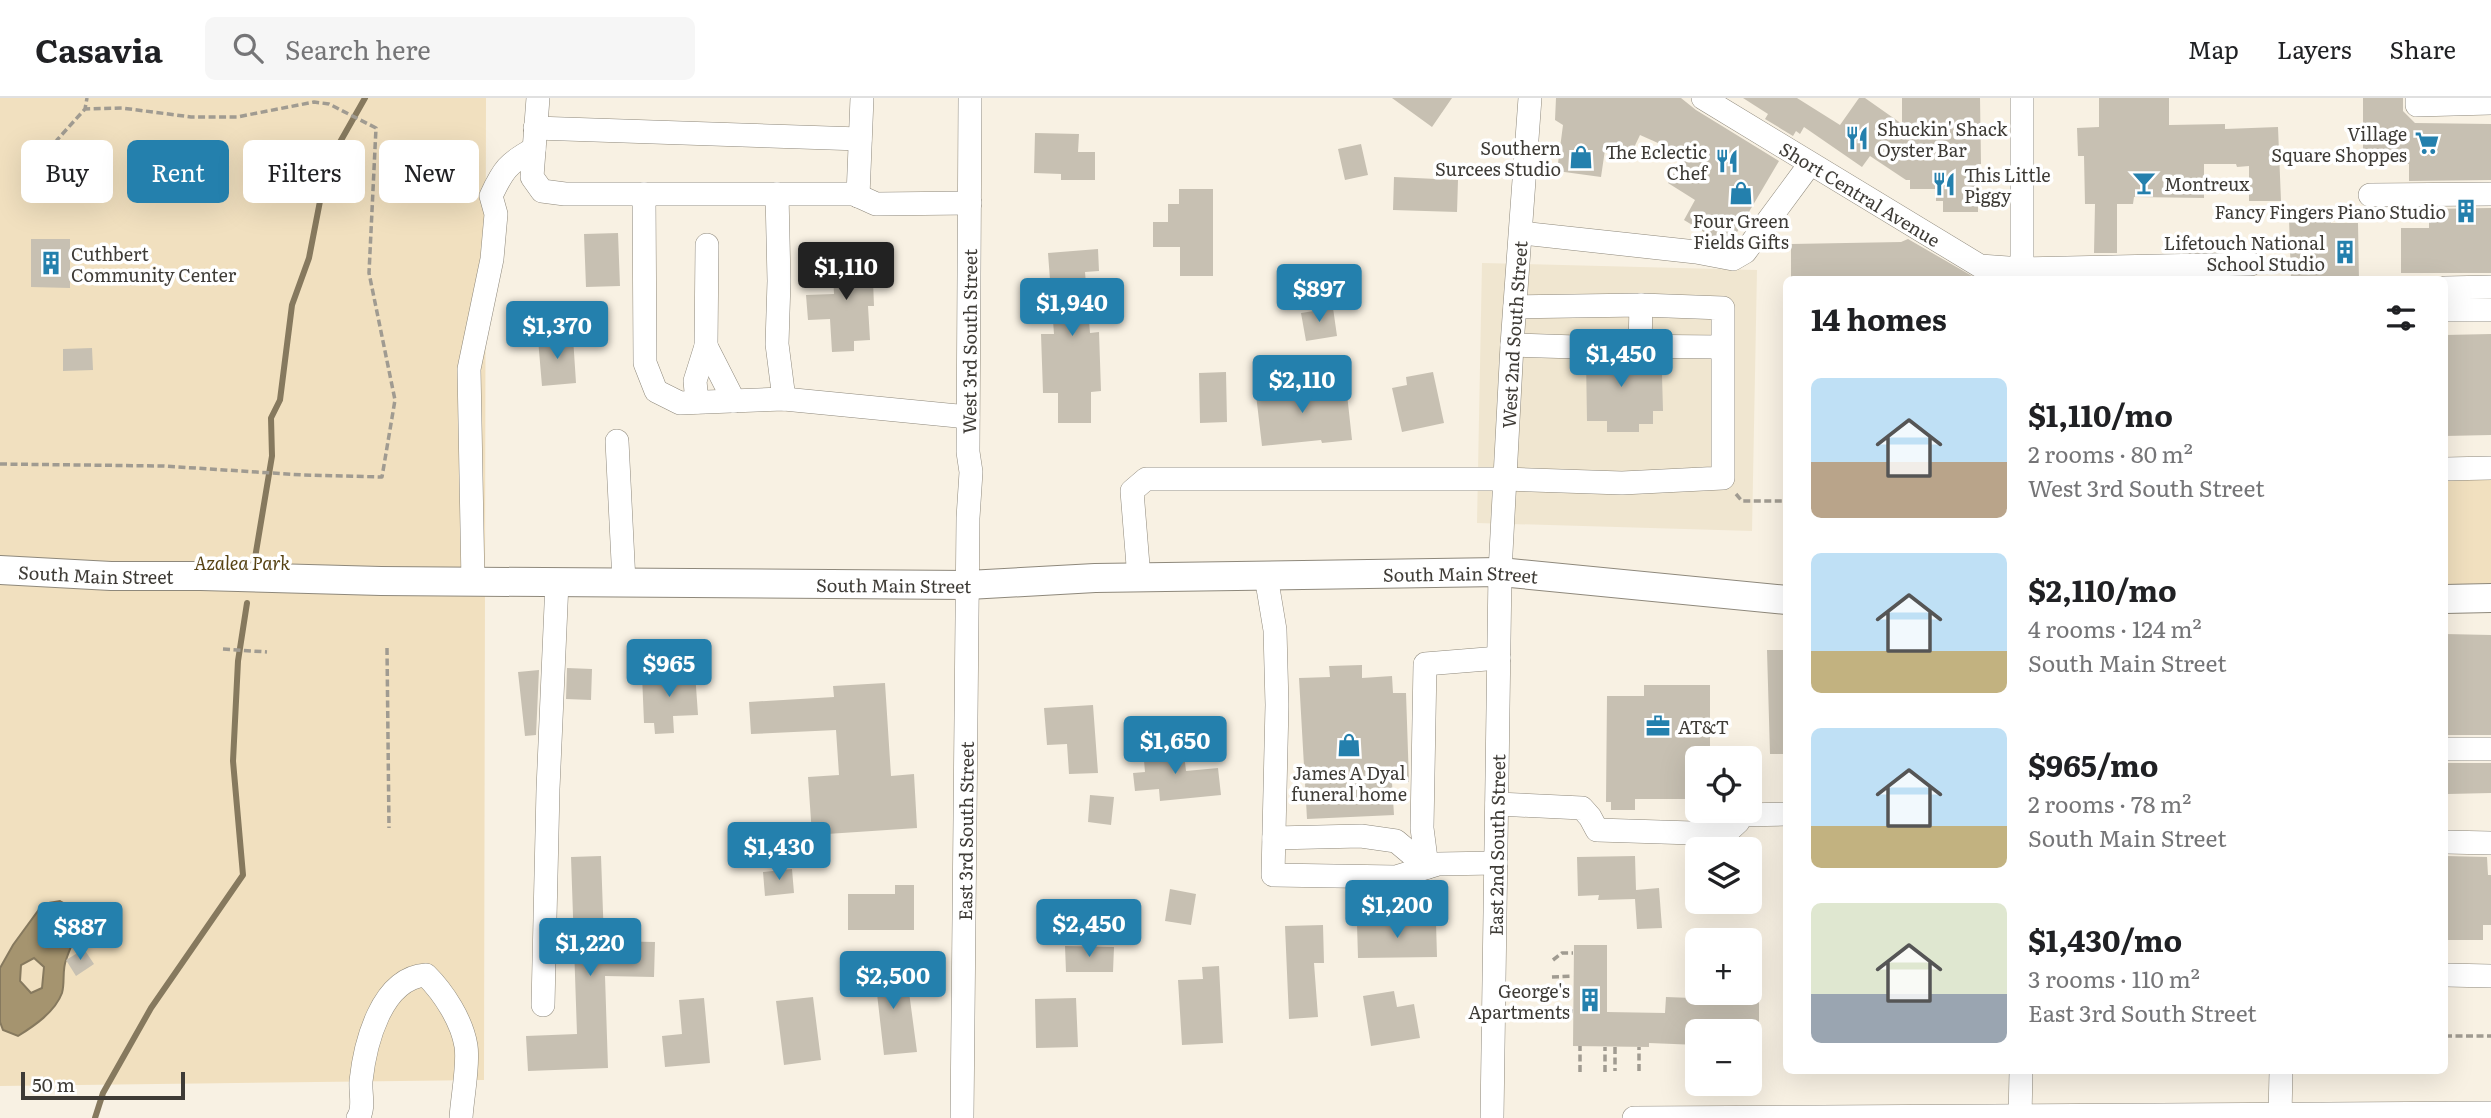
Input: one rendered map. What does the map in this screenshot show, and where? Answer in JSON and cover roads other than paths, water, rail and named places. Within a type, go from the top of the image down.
[{"type":"main road","name":"South Main Street","points":[[0,570],[111,576],[473,582],[968,585],[1139,578],[1500,572],[1783,600]]},
{"type":"main road","points":[[2448,599],[2491,598]]},
{"type":"street","points":[[538,98],[532,177],[542,191],[565,194],[854,194],[876,204],[970,204]]},
{"type":"street","points":[[858,196],[862,98]]},
{"type":"street","name":"West 3rd South Street","points":[[968,585],[971,472],[968,452],[970,98]]},
{"type":"street","name":"West 2nd South Street","points":[[1500,572],[1512,345],[1530,98]]},
{"type":"street","name":"Short Central Avenue","points":[[1703,98],[1980,267],[2022,274],[2251,264]]},
{"type":"street","points":[[2022,98],[2022,274]]},
{"type":"street","points":[[2417,98],[2417,105],[2491,103]]},
{"type":"street","points":[[473,582],[469,369],[492,259],[496,214],[491,196],[499,178],[512,161],[535,139],[860,139]]},
{"type":"street","points":[[1522,233],[1696,252],[1732,259],[1745,253],[1805,161]]},
{"type":"street","points":[[644,194],[645,363],[656,391],[680,403],[784,399],[968,417]]},
{"type":"street","points":[[777,194],[777,344],[784,399]]},
{"type":"street","points":[[2370,195],[2491,194]]},
{"type":"street","points":[[697,402],[695,382],[706,346],[707,245]]},
{"type":"street","points":[[2448,288],[2491,288]]},
{"type":"street","points":[[1640,347],[1641,305]]},
{"type":"street","points":[[1139,578],[1132,491],[1146,479],[1505,479],[1622,483],[1723,478],[1723,308],[1641,305],[1515,307]]},
{"type":"street","points":[[2448,310],[2491,310]]},
{"type":"street","points":[[1512,345],[1576,347]]},
{"type":"street","points":[[706,346],[734,401]]},
{"type":"street","points":[[1609,346],[1723,347]]},
{"type":"street","points":[[617,441],[624,582]]},
{"type":"street","points":[[2448,469],[2491,468]]},
{"type":"street","name":"East 2nd South Street","points":[[1492,1118],[1500,572]]},
{"type":"street","points":[[1266,576],[1275,630],[1277,705],[1273,875],[1396,877],[1438,864],[1496,863]]},
{"type":"street","points":[[543,1006],[548,789],[557,582]]},
{"type":"street","name":"East 3rd South Street","points":[[962,1118],[968,585]]},
{"type":"street","points":[[1427,867],[1422,828],[1425,664],[1499,657]]},
{"type":"street","points":[[2448,749],[2491,749]]},
{"type":"street","points":[[1496,804],[1581,808],[1597,830],[1725,834],[1737,823]]},
{"type":"street","points":[[1762,813],[1783,814]]},
{"type":"street","points":[[1274,838],[1361,836],[1395,841],[1427,867]]},
{"type":"street","points":[[2448,842],[2491,843]]},
{"type":"street","points":[[358,1118],[362,1113],[361,1083],[369,1040],[385,1002],[396,987],[409,979],[426,975],[443,995],[460,1026],[467,1048],[461,1118]]},
{"type":"street","points":[[2448,975],[2491,976]]},
{"type":"street","points":[[2020,1117],[2021,1074]]},
{"type":"street","points":[[2280,1115],[2281,1074]]},
{"type":"street","points":[[1634,1118],[2491,1113]]},
{"type":"waterway","points":[[254,564],[272,456],[271,418],[280,400],[292,305],[309,258],[327,165],[365,98]]},
{"type":"waterway","points":[[95,1118],[103,1093],[151,1008],[243,875],[233,761],[238,661],[247,603]]},
{"type":"tunnel","points":[[1576,347],[1610,346]]},
{"type":"place","name":"Shuckin' Shack Oyster Bar","points":[[1857,138]]},
{"type":"place","name":"Village Square Shoppes","points":[[2427,143]]},
{"type":"place","name":"Southern Surcees Studio","points":[[1581,157]]},
{"type":"place","name":"The Eclectic Chef","points":[[1727,161]]},
{"type":"place","name":"Montreux","points":[[2144,183]]},
{"type":"place","name":"This Little Piggy","points":[[1944,184]]},
{"type":"place","name":"Four Green Fields Gifts","points":[[1741,193]]},
{"type":"place","name":"Fancy Fingers Piano Studio","points":[[2466,211]]},
{"type":"place","name":"Lifetouch National School Studio","points":[[2345,252]]},
{"type":"place","name":"Cuthbert Community Center","points":[[51,263]]},
{"type":"place","name":"AT&T","points":[[1658,726]]},
{"type":"place","name":"James A Dyal funeral home","points":[[1349,745]]},
{"type":"place","name":"George's Apartments","points":[[1590,1000]]},
{"type":"park label","name":"Azalea Park","points":[[242,562]]}]
